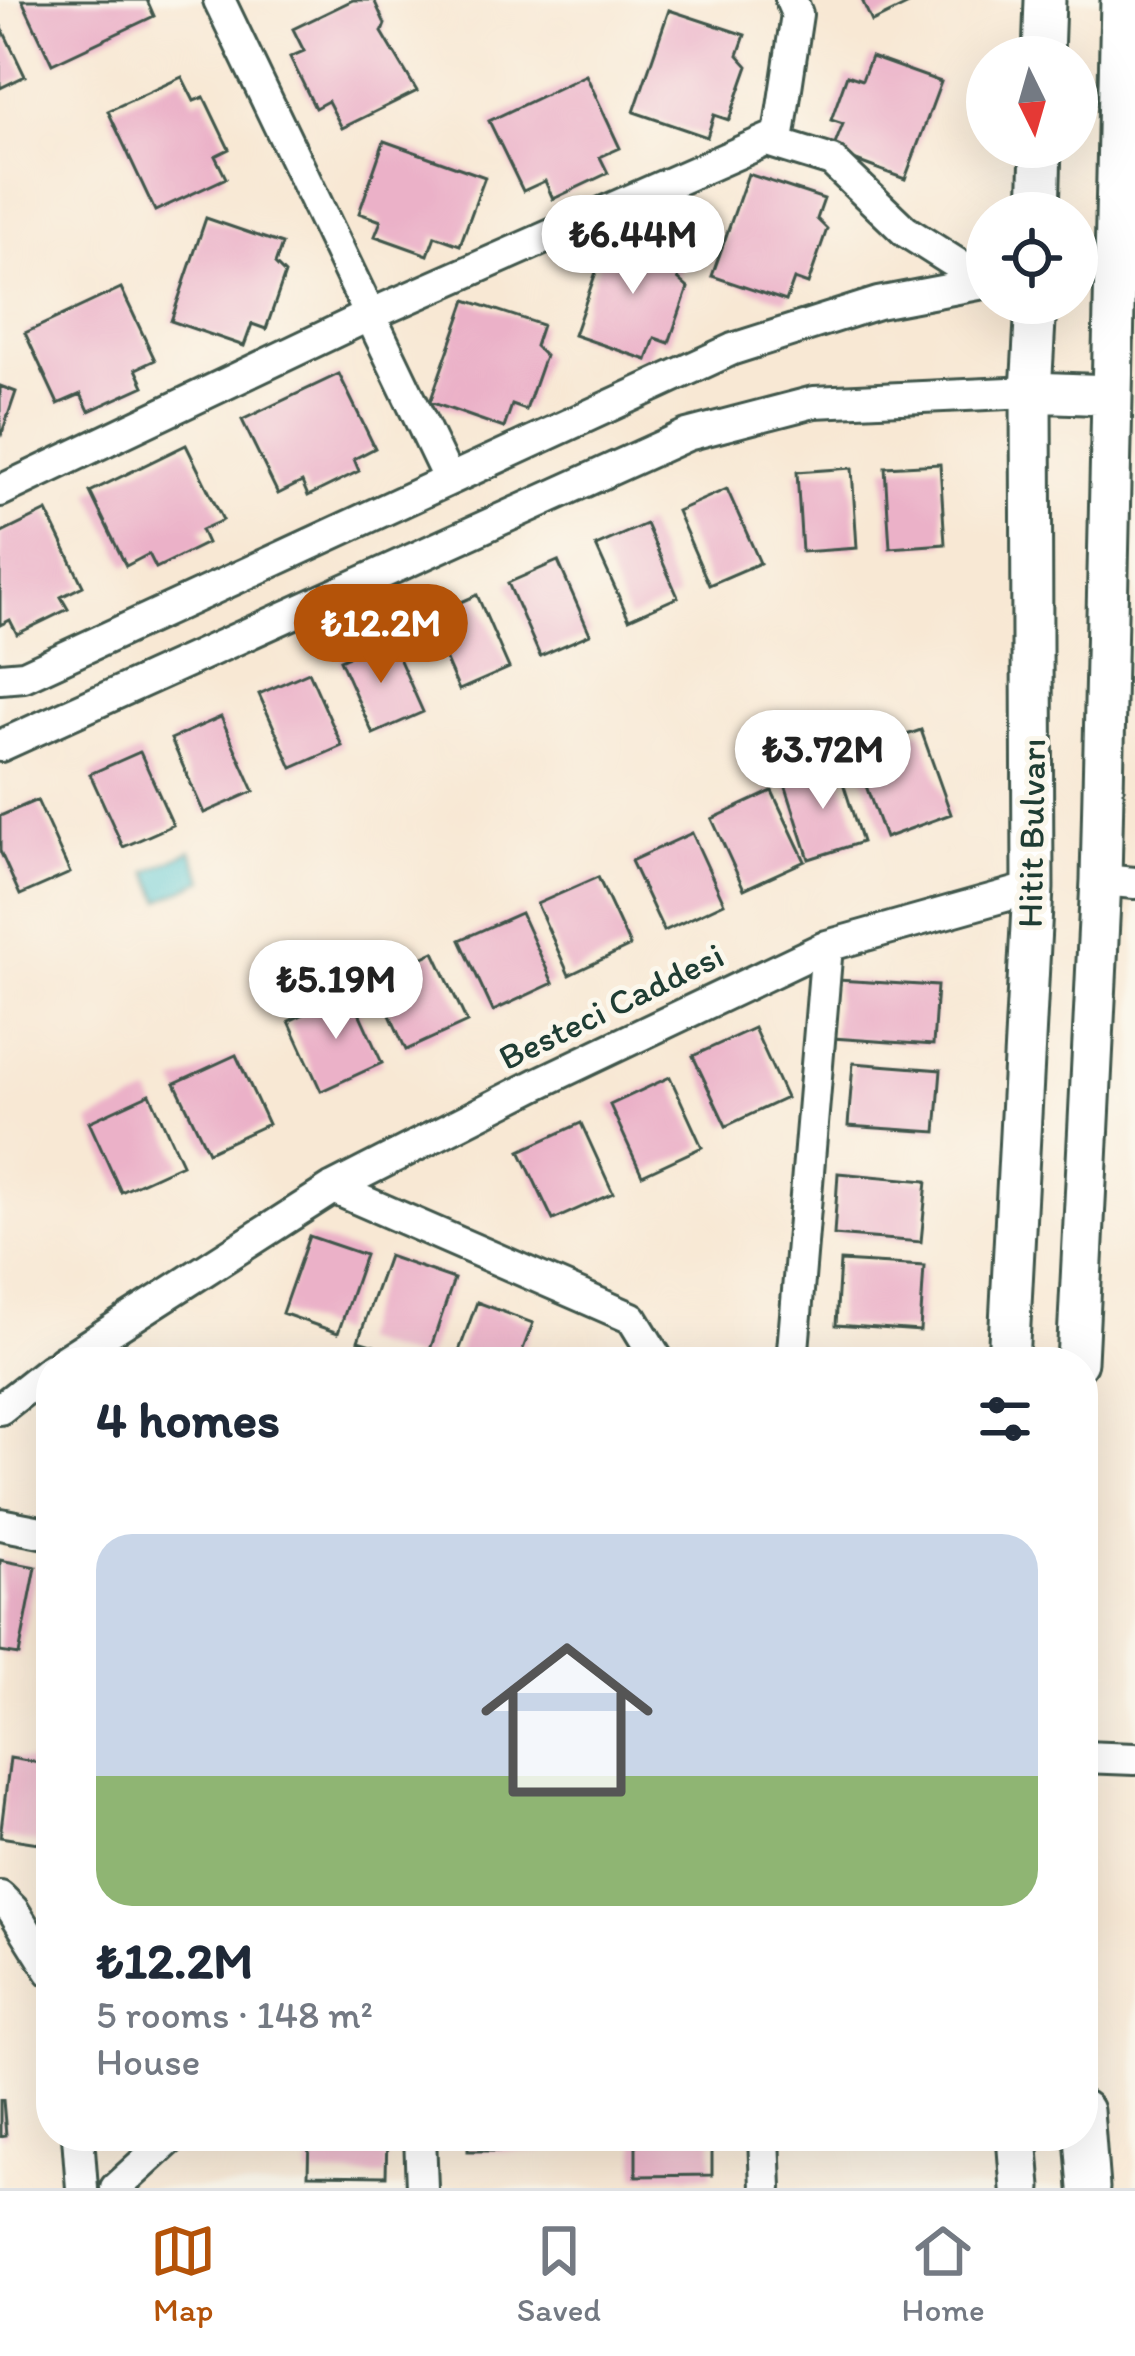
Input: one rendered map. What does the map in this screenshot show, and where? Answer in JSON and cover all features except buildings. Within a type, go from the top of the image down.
[{"type":"street","points":[[219,0],[449,480]]},
{"type":"street","points":[[0,491],[370,315],[779,136],[797,14],[790,0]]},
{"type":"street","points":[[1044,36],[1045,0]]},
{"type":"street","name":"Hitit Bulvarı","points":[[1078,1347],[1118,881],[1111,394],[1120,0]]},
{"type":"street","points":[[767,141],[832,161],[905,231],[966,271]]},
{"type":"street","points":[[0,678],[24,676],[734,349],[878,303],[966,287]]},
{"type":"street","name":"Hitit Bulvarı","points":[[1009,1347],[1033,888],[1031,392],[1035,324]]},
{"type":"street","points":[[0,746],[687,435],[814,402],[1031,392],[1111,394]]},
{"type":"street","points":[[1033,888],[1118,881]]},
{"type":"street","name":"Besteci Caddesi","points":[[85,1347],[333,1188],[537,1084],[827,946],[1033,888]]},
{"type":"street","points":[[793,1347],[827,946]]},
{"type":"street","points":[[333,1188],[632,1318],[649,1347]]},
{"type":"street","points":[[0,1408],[36,1380]]},
{"type":"street","points":[[0,1524],[36,1531]]},
{"type":"street","points":[[1098,1758],[1135,1759]]},
{"type":"street","points":[[0,1898],[36,1947]]},
{"type":"street","points":[[79,2151],[82,2188]]},
{"type":"street","points":[[116,2188],[157,2151]]},
{"type":"street","points":[[421,2151],[422,2188]]},
{"type":"street","points":[[765,2151],[766,2188]]},
{"type":"street","points":[[1018,2151],[1022,2188]]},
{"type":"street","points":[[1086,2151],[1089,2188]]},
{"type":"water","points":[[191,851],[204,880],[161,900],[148,872]]}]
